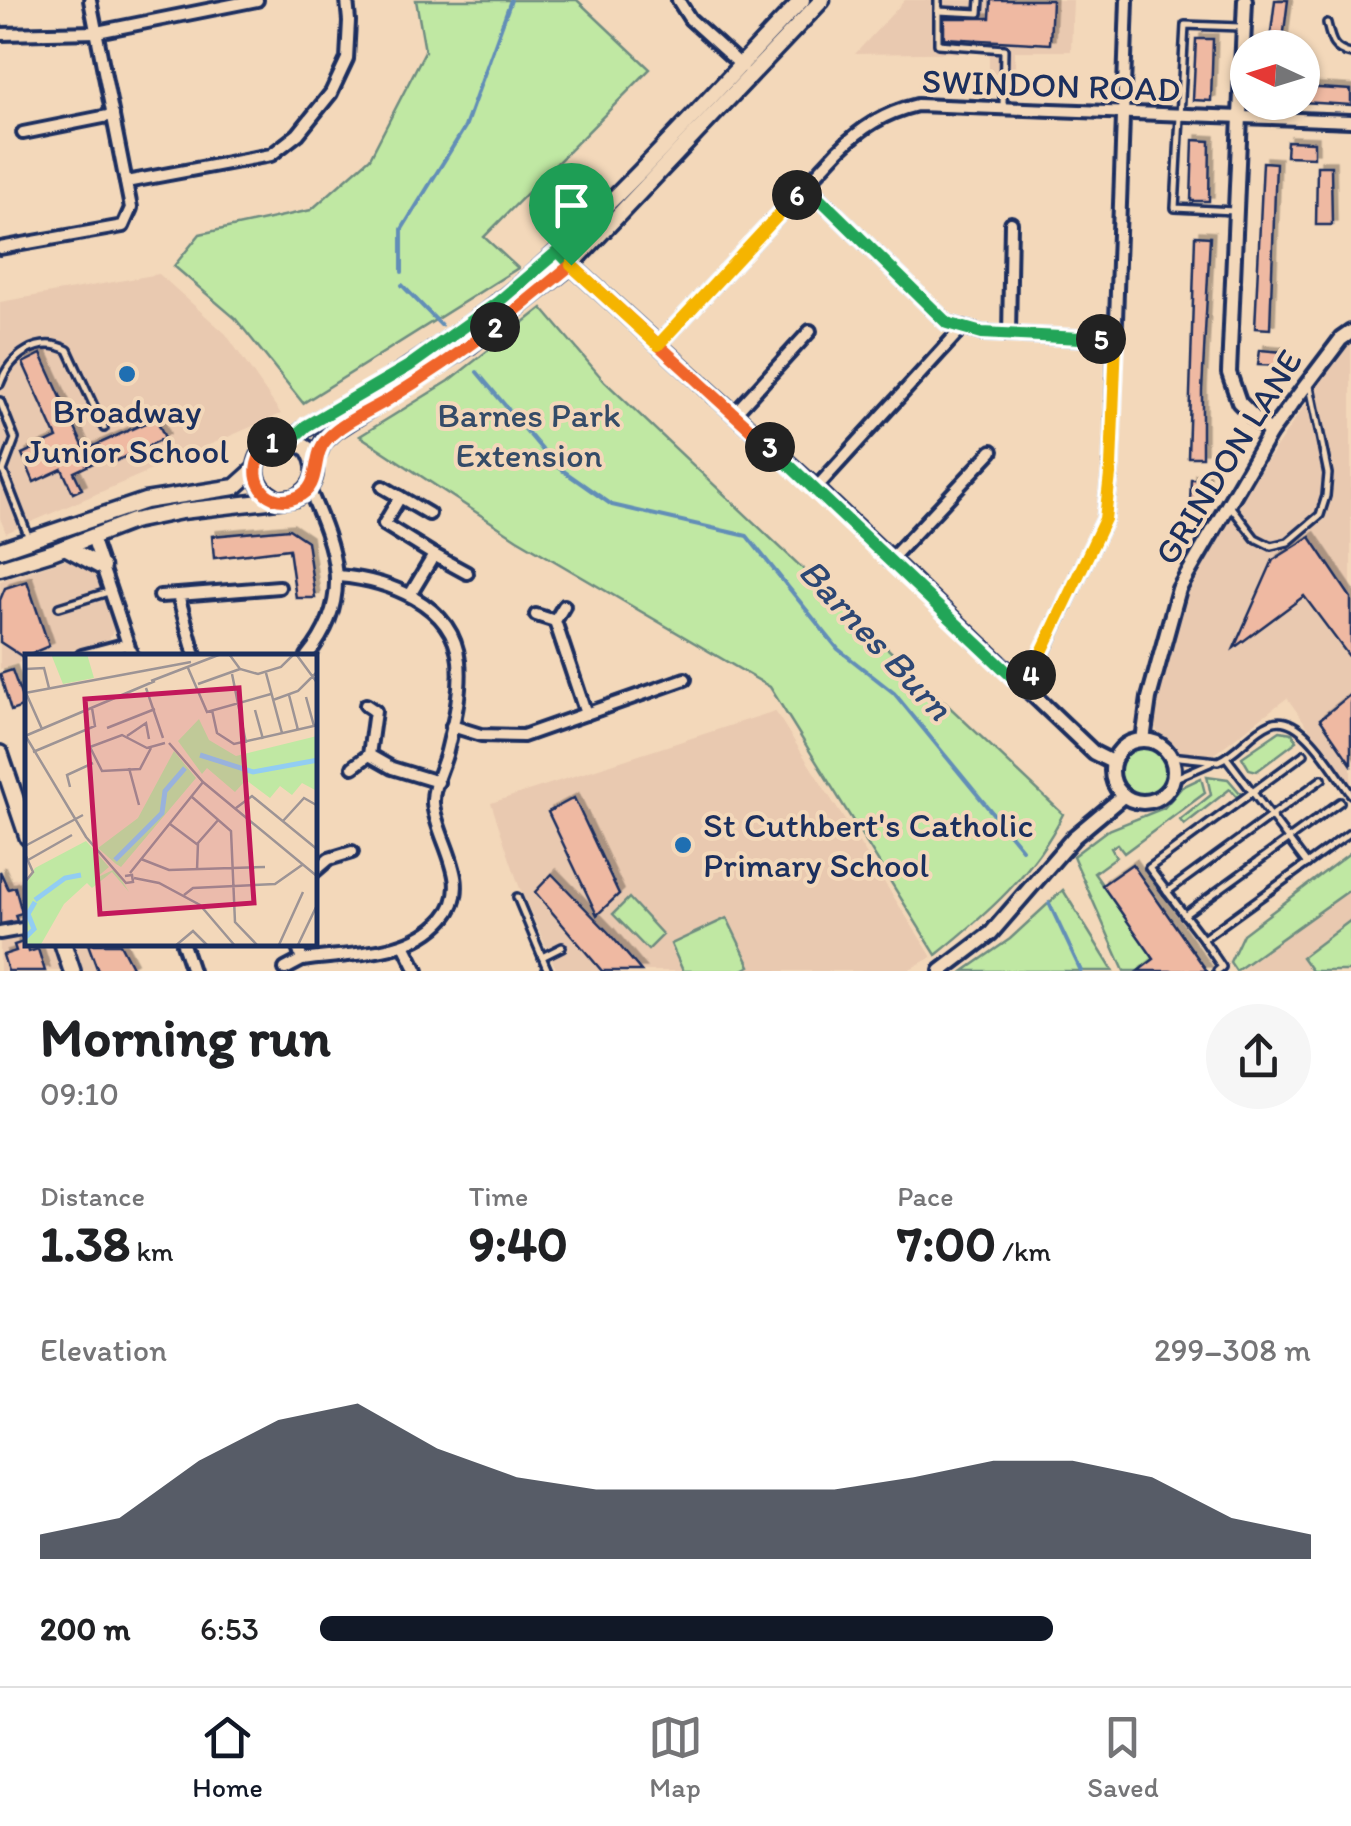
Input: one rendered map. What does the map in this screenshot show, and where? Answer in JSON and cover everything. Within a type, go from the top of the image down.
[{"type":"main road","points":[[314,460],[323,442],[335,431],[469,346],[571,265],[746,70],[802,0]]},
{"type":"main road","points":[[0,550],[145,501],[235,487],[255,468],[260,452],[270,442],[292,439],[306,426],[366,394],[497,303],[558,251],[822,0]]},
{"type":"main road","points":[[558,251],[571,265]]},
{"type":"main road","points":[[0,568],[132,521],[295,498],[309,488],[315,476],[308,448],[292,439]]},
{"type":"main road","points":[[255,468],[261,488],[276,498]]},
{"type":"main road","points":[[65,547],[102,568]]},
{"type":"main road","points":[[0,754],[25,828]]},
{"type":"main road","points":[[64,946],[72,971]]},
{"type":"street","points":[[0,248],[123,226],[132,208],[90,0]]},
{"type":"street","points":[[0,34],[97,32],[257,0]]},
{"type":"street","points":[[126,182],[272,155],[298,134],[332,94],[346,59],[347,0]]},
{"type":"street","points":[[678,0],[690,19],[746,70]]},
{"type":"street","points":[[1025,689],[1105,519],[1111,466],[1126,0]]},
{"type":"street","points":[[1244,30],[1245,0]]},
{"type":"street","name":"SWINDON ROAD","points":[[658,345],[859,129],[891,111],[917,106],[1230,118]]},
{"type":"street","points":[[23,132],[113,115]]},
{"type":"street","points":[[1241,120],[1229,373],[1239,402],[1270,433]]},
{"type":"street","name":"SWINDON ROAD","points":[[1296,120],[1351,122]]},
{"type":"street","points":[[806,185],[947,323],[982,333],[1116,340]]},
{"type":"street","points":[[1009,334],[1011,223]]},
{"type":"street","points":[[571,265],[816,488],[1094,753],[1112,762]]},
{"type":"street","points":[[816,488],[963,328]]},
{"type":"street","points":[[734,414],[810,331]]},
{"type":"street","name":"GRINDON LANE","points":[[1143,740],[1149,698],[1180,588],[1270,433],[1341,339],[1351,332]]},
{"type":"street","points":[[889,561],[992,451]]},
{"type":"street","points":[[383,487],[429,514]]},
{"type":"street","points":[[309,488],[327,531],[338,576],[335,605],[320,640],[309,654]]},
{"type":"street","points":[[400,497],[384,524],[467,573]]},
{"type":"street","points":[[92,537],[130,650],[98,654]]},
{"type":"street","points":[[410,596],[434,555]]},
{"type":"street","points":[[285,970],[302,960],[404,946],[434,930],[448,914],[456,890],[453,865],[436,821],[433,798],[460,686],[459,657],[448,629],[433,610],[410,596],[364,578],[338,576]]},
{"type":"street","points":[[160,596],[279,587]]},
{"type":"street","points":[[178,595],[194,654]]},
{"type":"street","points":[[564,606],[555,621],[586,714]]},
{"type":"street","points":[[536,615],[555,621]]},
{"type":"street","points":[[452,726],[481,736],[523,736],[685,679]]},
{"type":"street","points":[[353,767],[369,755],[375,711],[366,706]]},
{"type":"street","points":[[1143,740],[1156,742],[1170,756],[1173,778],[1167,791],[1144,802],[1124,796],[1112,778],[1112,762],[1120,749],[1132,741],[1143,740]]},
{"type":"street","points":[[369,755],[392,768],[438,782]]},
{"type":"street","points":[[941,971],[991,932],[1074,836],[1124,796]]},
{"type":"street","points":[[318,868],[329,859],[352,852]]},
{"type":"street","points":[[0,933],[25,929]]},
{"type":"street","points":[[184,946],[192,971]]},
{"type":"street","points":[[298,946],[302,960]]},
{"type":"street","points":[[404,946],[417,971]]},
{"type":"lane","points":[[938,0],[938,44],[1004,49],[1003,109]]},
{"type":"lane","points":[[938,10],[979,12],[980,0]]},
{"type":"lane","points":[[1327,23],[1333,46],[1351,54]]},
{"type":"lane","points":[[1237,211],[1175,208],[1185,25],[1244,27]]},
{"type":"lane","points":[[0,384],[6,369],[18,356],[36,346],[62,346],[68,350],[104,428]]},
{"type":"lane","points":[[1229,505],[1255,538],[1271,546],[1288,542],[1320,515],[1328,474],[1308,382]]},
{"type":"lane","points":[[0,402],[15,439],[3,472],[30,541]]},
{"type":"lane","points":[[59,607],[110,591]]},
{"type":"lane","points":[[1173,778],[1226,757],[1271,723],[1288,721],[1303,730],[1351,794]]},
{"type":"lane","points":[[1221,970],[1203,939],[1149,868],[1304,754]]},
{"type":"lane","points":[[1170,756],[1218,760]]},
{"type":"lane","points":[[1226,757],[1307,864]]},
{"type":"lane","points":[[1167,892],[1322,780]]},
{"type":"lane","points":[[1184,915],[1340,802]]},
{"type":"lane","points":[[1203,939],[1351,832]]},
{"type":"lane","points":[[517,898],[548,971]]},
{"type":"lane","points":[[542,957],[562,947]]},
{"type":"shaded area","points":[[905,0],[1073,0],[1071,51],[1015,51],[1015,75],[989,74],[989,52],[855,54]]},
{"type":"shaded area","name":"Broadway Junior School","points":[[159,274],[226,334],[281,414],[6,533],[0,518],[0,302]]},
{"type":"shaded area","points":[[1351,338],[1351,787],[1287,698],[1214,754],[1170,756],[1147,711],[1179,589]]},
{"type":"shaded area","points":[[69,558],[92,566],[114,630],[108,640],[68,654],[25,654],[25,661],[0,669],[0,581]]},
{"type":"shaded area","name":"St Cuthbert's Catholic Primary School","points":[[775,711],[932,957],[906,971],[557,971],[519,886],[491,803]]},
{"type":"shaded area","points":[[25,877],[25,946],[129,946],[137,971],[0,971],[0,881]]},
{"type":"shaded area","points":[[1351,889],[1351,971],[1239,971]]},
{"type":"green space","name":"Barnes Park Extension","points":[[416,0],[577,0],[650,69],[484,237],[518,268],[303,403],[235,318],[174,266],[200,234],[311,210],[370,158],[425,51]]},
{"type":"green space","name":"Barnes Park Extension","points":[[542,308],[605,382],[1063,814],[1024,874],[936,955],[770,687],[517,539],[360,436],[449,381]]},
{"type":"green space","points":[[1280,731],[1292,733],[1297,741],[1257,771],[1249,769],[1242,757]]},
{"type":"green space","points":[[1143,740],[1165,749],[1174,771],[1165,793],[1143,802],[1121,793],[1112,771],[1121,749]]},
{"type":"green space","points":[[1207,776],[1228,779],[1241,794],[1237,797],[1230,789],[1184,825],[1180,820],[1211,795]]},
{"type":"green space","points":[[1201,778],[1205,793],[1124,853],[1117,844],[1111,848],[1116,857],[1094,873],[1154,959],[1138,971],[1124,971],[1073,856],[1106,831],[1164,808],[1182,787]]},
{"type":"green space","points":[[1351,852],[1351,889],[1236,971],[1230,962],[1243,934]]},
{"type":"green space","points":[[1063,890],[1113,971],[964,971],[1010,939]]},
{"type":"green space","points":[[629,898],[663,935],[648,950],[613,914]]},
{"type":"green space","points":[[727,918],[750,966],[740,971],[683,971],[671,944]]},
{"type":"green space","points":[[1351,920],[1351,971],[1312,971],[1302,957]]},
{"type":"building","points":[[991,0],[1052,0],[1050,44],[944,38],[944,18],[990,18]]},
{"type":"building","points":[[1275,0],[1288,0],[1284,30],[1271,30]]},
{"type":"building","points":[[1196,39],[1213,39],[1211,101],[1193,100]]},
{"type":"building","points":[[1320,88],[1351,90],[1351,105],[1320,103]]},
{"type":"building","points":[[1193,140],[1210,141],[1209,201],[1191,201]]},
{"type":"building","points":[[1287,141],[1314,142],[1314,157],[1286,156]]},
{"type":"building","points":[[1263,162],[1276,163],[1270,329],[1255,328]]},
{"type":"building","points":[[1317,166],[1331,166],[1332,225],[1316,225]]},
{"type":"building","points":[[1195,236],[1210,237],[1202,457],[1188,457]]},
{"type":"building","points":[[1260,350],[1283,352],[1281,366],[1258,365]]},
{"type":"building","points":[[41,354],[85,450],[156,418],[165,438],[112,463],[108,456],[74,472],[82,489],[73,493],[62,469],[34,482],[22,454],[57,438],[23,363]]},
{"type":"building","points":[[1191,479],[1205,479],[1204,505],[1190,504]]},
{"type":"building","points":[[289,529],[307,541],[315,598],[296,598],[289,549],[214,558],[212,536]]},
{"type":"building","points":[[1310,537],[1351,598],[1351,659],[1304,596],[1234,648],[1273,560]]},
{"type":"building","points":[[27,581],[49,646],[23,657],[0,642],[0,600],[5,588]]},
{"type":"building","points":[[12,670],[25,706],[11,711],[0,674]]},
{"type":"building","points":[[1351,694],[1351,764],[1320,719]]},
{"type":"building","points":[[574,798],[619,894],[597,915],[548,812]]},
{"type":"building","points":[[1132,864],[1207,971],[1138,971],[1154,959],[1102,885]]},
{"type":"building","points":[[0,871],[8,889],[15,887],[22,913],[15,915],[17,921],[0,924]]},
{"type":"building","points":[[552,874],[641,971],[602,971],[535,892]]},
{"type":"building","points":[[25,941],[29,952],[38,949],[45,971],[8,971],[3,955],[16,951],[14,945]]},
{"type":"building","points":[[89,946],[121,946],[132,967],[120,971],[98,971]]},
{"type":"waterway","name":"Barnes Burn","points":[[402,272],[402,229],[465,127],[511,0]]},
{"type":"waterway","points":[[402,285],[441,325]]},
{"type":"waterway","name":"Barnes Burn","points":[[477,372],[555,465],[612,505],[747,536],[838,649],[894,693],[1022,849]]},
{"type":"waterway","name":"Barnes Burn","points":[[1049,903],[1081,971]]},
{"type":"place","name":"Broadway Junior School","points":[[127,374]]},
{"type":"place","name":"St Cuthbert's Catholic Primary School","points":[[683,845]]},
{"type":"route","points":[[571,265],[558,251],[497,303],[409,366],[306,426],[292,439],[270,442],[260,452],[255,468],[261,488],[285,500],[301,496],[315,476],[314,460],[323,442],[335,431],[469,346],[571,265],[658,345],[816,488],[1025,689],[1105,519],[1116,340],[982,333],[947,323],[806,185],[658,345],[571,265]]}]
